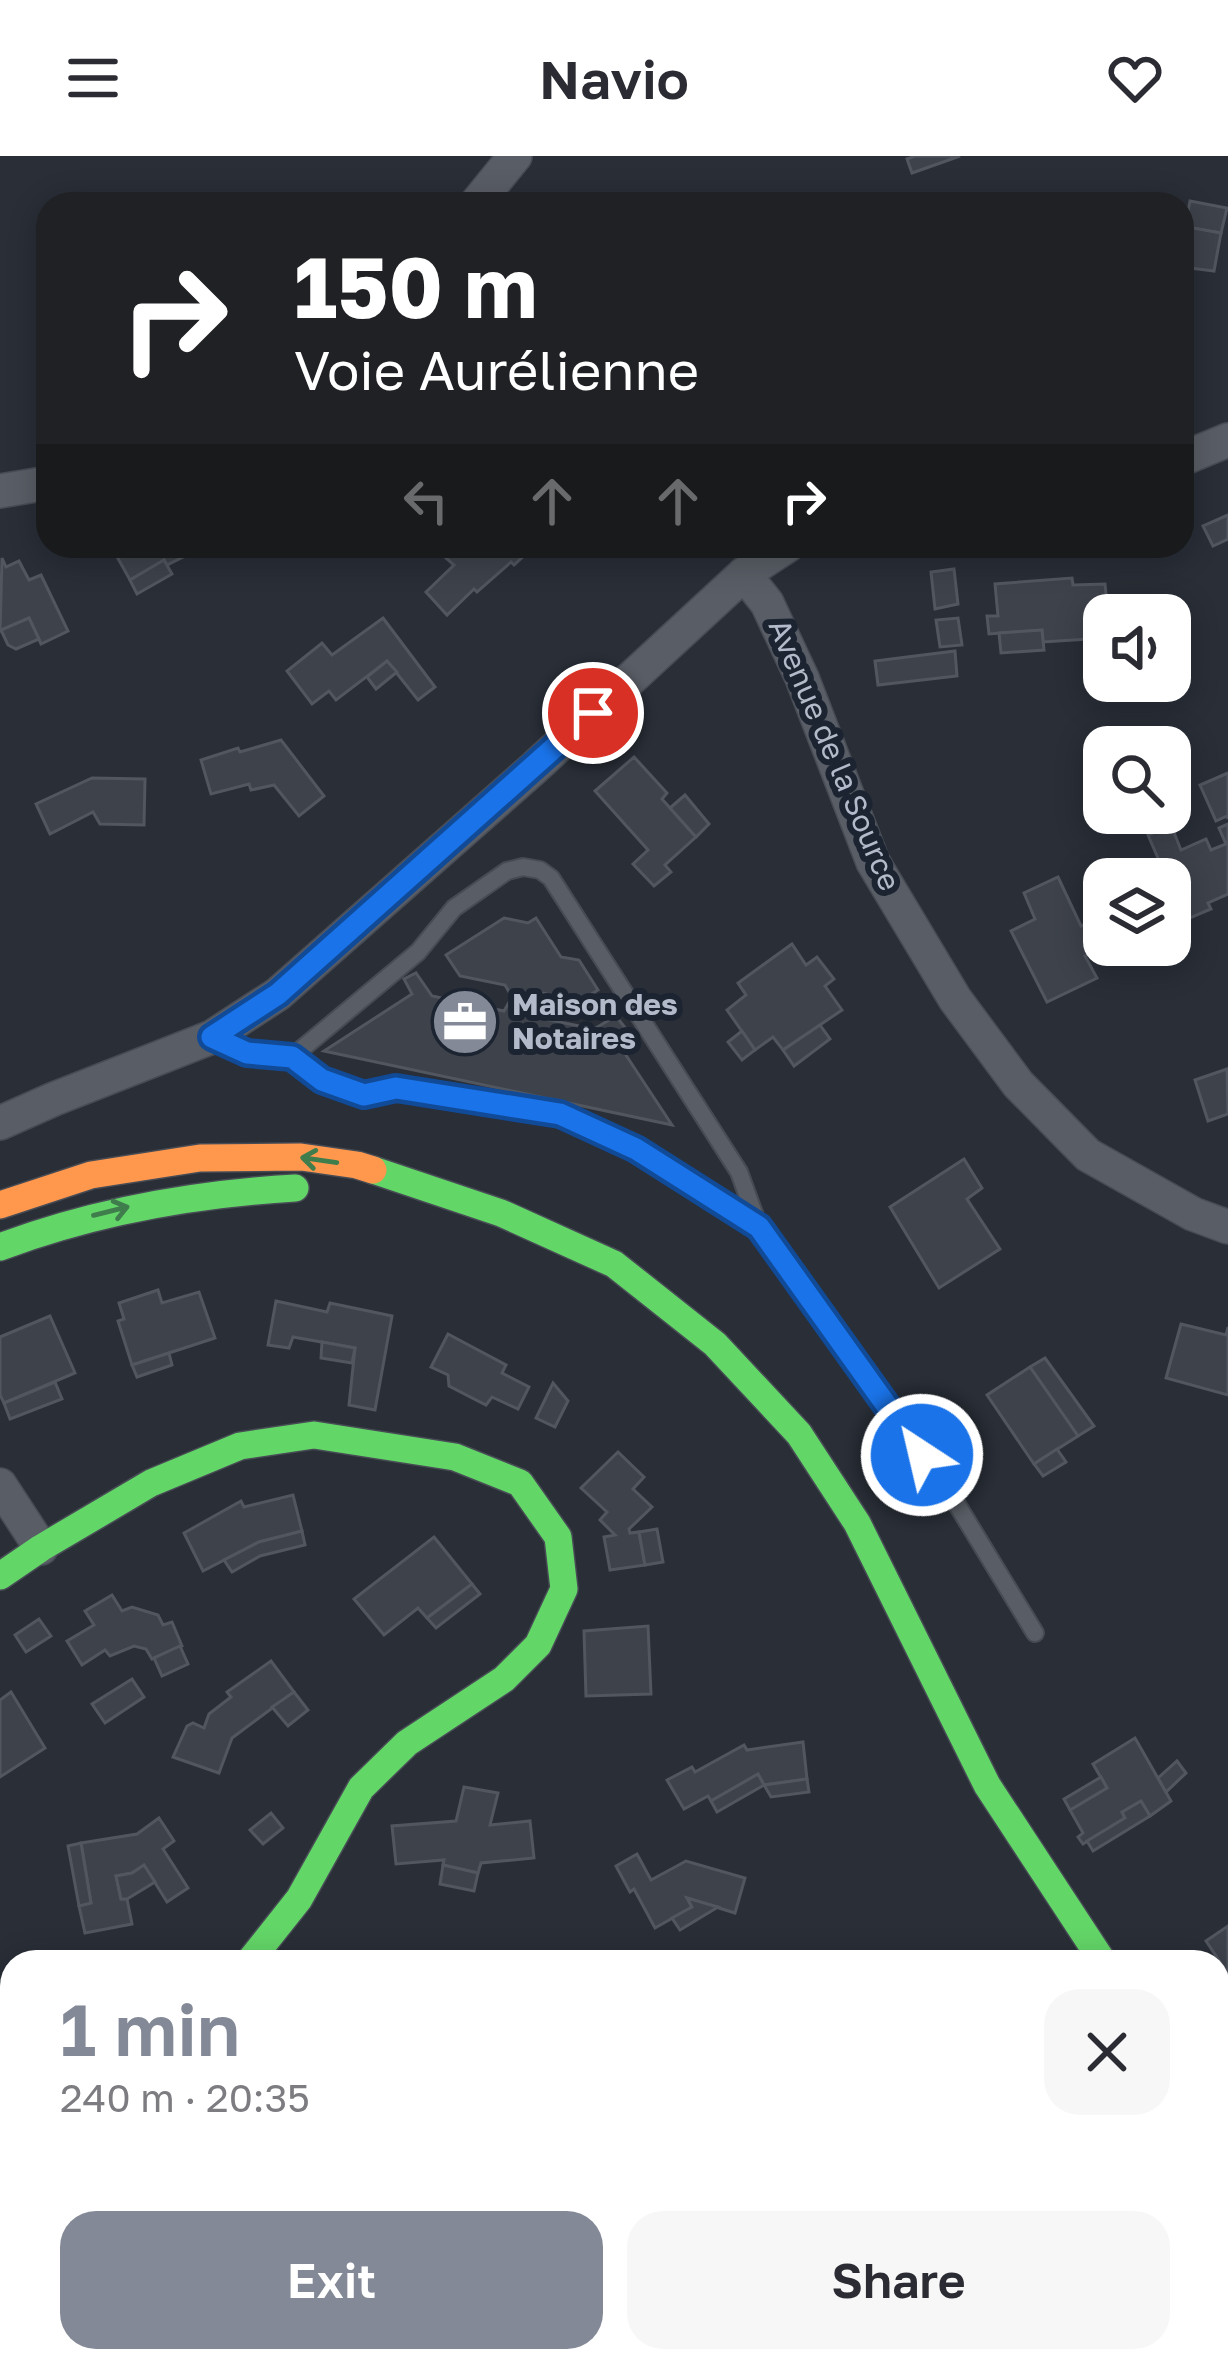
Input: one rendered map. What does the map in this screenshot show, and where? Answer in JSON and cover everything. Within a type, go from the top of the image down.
[{"type":"main road","points":[[0,1204],[91,1175],[200,1158],[301,1157],[357,1165],[501,1213],[614,1264],[715,1344],[800,1434],[856,1523],[987,1785],[1095,1950]]},
{"type":"main road","points":[[0,1247],[47,1227],[141,1204],[229,1191],[307,1187],[432,1190]]},
{"type":"main road","points":[[0,1576],[151,1483],[240,1446],[314,1435],[455,1456],[520,1483],[558,1537],[564,1589],[538,1646],[504,1679],[407,1743],[361,1788],[299,1899],[259,1950]]},
{"type":"street","points":[[486,192],[515,156]]},
{"type":"street","points":[[1194,456],[1228,440]]},
{"type":"street","points":[[0,491],[36,485]]},
{"type":"street","points":[[0,1124],[212,1037],[278,994],[744,574],[769,558]]},
{"type":"street","name":"Avenue de la Source","points":[[744,574],[767,602],[802,678],[873,862],[968,1016],[1018,1084],[1088,1155],[1193,1214],[1228,1227]]},
{"type":"street","points":[[0,1485],[40,1548]]},
{"type":"lane","points":[[292,1057],[418,952],[454,908],[507,871],[523,867],[551,878],[739,1172],[759,1227],[950,1493],[1035,1633]]},
{"type":"lane","points":[[212,1037],[247,1053],[292,1057],[322,1080],[364,1095],[396,1088],[560,1114],[636,1149],[759,1227]]},
{"type":"building","points":[[960,156],[912,173],[907,159]]},
{"type":"building","points":[[1194,202],[1227,208],[1221,233],[1194,228]]},
{"type":"building","points":[[1194,228],[1221,233],[1214,271],[1194,268]]},
{"type":"building","points":[[1228,515],[1228,539],[1213,546],[1203,526]]},
{"type":"building","points":[[2,558],[6,567],[19,561],[29,580],[41,575],[68,631],[41,644],[29,618],[0,631]]},
{"type":"building","points":[[118,558],[181,558],[167,565],[164,560],[130,580]]},
{"type":"building","points":[[446,558],[522,558],[477,592],[474,589],[447,615],[426,592],[454,565]]},
{"type":"building","points":[[164,560],[172,574],[137,594],[130,580]]},
{"type":"building","points":[[954,569],[958,604],[935,609],[931,572]]},
{"type":"building","points":[[1072,578],[1073,585],[1105,584],[1106,594],[1083,594],[1083,639],[1043,642],[1042,630],[989,634],[987,616],[998,616],[995,584]]},
{"type":"building","points":[[29,618],[39,639],[16,649],[8,645],[1,630]]},
{"type":"building","points":[[383,618],[435,687],[418,700],[387,661],[336,700],[329,691],[312,704],[287,671],[322,643],[332,655]]},
{"type":"building","points":[[958,618],[962,645],[940,647],[936,620]]},
{"type":"building","points":[[1042,630],[1044,650],[1001,653],[999,633]]},
{"type":"building","points":[[955,651],[957,676],[878,685],[875,661]]},
{"type":"building","points":[[387,661],[397,672],[376,689],[367,677]]},
{"type":"building","points":[[281,740],[324,796],[299,816],[274,785],[251,790],[249,784],[211,794],[201,760]]},
{"type":"building","points":[[634,757],[667,793],[662,799],[696,837],[665,865],[671,872],[654,886],[633,864],[648,850],[595,791]]},
{"type":"building","points":[[1228,773],[1228,819],[1216,821],[1200,785]]},
{"type":"building","points":[[92,778],[145,779],[144,825],[100,824],[93,812],[50,834],[36,804]]},
{"type":"building","points":[[685,795],[709,824],[696,837],[670,808]]},
{"type":"building","points":[[1228,824],[1228,894],[1191,917],[1191,858],[1158,858],[1148,835],[1175,834],[1181,850],[1206,839],[1211,850],[1226,844],[1219,828]]},
{"type":"building","points":[[1058,877],[1083,925],[1083,966],[1090,966],[1097,978],[1047,1002],[1011,931],[1035,919],[1024,893]]},
{"type":"building","name":"Maison des Notaires","points":[[504,918],[528,923],[536,918],[561,957],[579,960],[598,990],[580,1001],[538,992],[526,1000],[530,1016],[594,1029],[616,1016],[626,1029],[614,1037],[672,1125],[324,1051],[412,994],[404,979],[416,973],[432,996],[504,1011],[512,997],[505,985],[460,976],[446,955]]},
{"type":"building","points":[[792,944],[806,965],[817,957],[834,979],[825,986],[842,1010],[783,1050],[773,1037],[755,1050],[727,1010],[746,995],[738,983]]},
{"type":"building","points":[[820,1025],[830,1039],[794,1066],[783,1050]]},
{"type":"building","points":[[742,1031],[755,1050],[742,1060],[728,1042]]},
{"type":"building","points":[[1227,1069],[1228,1114],[1208,1121],[1195,1080]]},
{"type":"building","points":[[964,1159],[982,1188],[967,1199],[1000,1249],[939,1288],[890,1207]]},
{"type":"building","points":[[158,1290],[162,1303],[199,1292],[215,1338],[132,1365],[118,1321],[124,1319],[119,1303]]},
{"type":"building","points":[[276,1301],[327,1312],[330,1303],[392,1316],[375,1410],[349,1405],[355,1348],[293,1337],[289,1348],[268,1345]]},
{"type":"building","points":[[50,1316],[75,1373],[4,1403],[0,1337]]},
{"type":"building","points":[[1181,1324],[1226,1335],[1228,1327],[1228,1395],[1166,1378]]},
{"type":"building","points":[[448,1334],[506,1365],[502,1373],[529,1387],[518,1409],[492,1397],[486,1405],[449,1386],[448,1375],[431,1367]]},
{"type":"building","points":[[322,1342],[355,1348],[352,1363],[321,1358]]},
{"type":"building","points":[[169,1353],[172,1365],[137,1377],[132,1365]]},
{"type":"building","points":[[1045,1358],[1094,1426],[1078,1436],[1030,1367]]},
{"type":"building","points":[[1030,1367],[1078,1436],[1034,1464],[987,1395]]},
{"type":"building","points":[[55,1382],[62,1399],[10,1419],[4,1403]]},
{"type":"building","points":[[553,1383],[568,1401],[555,1427],[536,1418]]},
{"type":"building","points":[[1057,1449],[1066,1462],[1043,1476],[1034,1464]]},
{"type":"building","points":[[618,1452],[644,1477],[633,1489],[652,1507],[629,1529],[639,1532],[645,1565],[610,1570],[604,1537],[615,1535],[600,1520],[607,1512],[581,1488]]},
{"type":"building","points":[[293,1495],[302,1531],[259,1542],[203,1571],[184,1533],[241,1501],[244,1507]]},
{"type":"building","points":[[657,1529],[663,1562],[645,1565],[639,1532]]},
{"type":"building","points":[[302,1531],[305,1545],[260,1556],[232,1572],[224,1560],[259,1542]]},
{"type":"building","points":[[434,1537],[472,1584],[427,1618],[418,1608],[384,1635],[354,1599]]},
{"type":"building","points":[[472,1584],[480,1594],[436,1628],[427,1618]]},
{"type":"building","points":[[112,1595],[122,1611],[132,1607],[158,1615],[163,1625],[172,1622],[182,1646],[152,1659],[146,1649],[134,1646],[110,1656],[105,1650],[82,1665],[67,1641],[94,1625],[85,1611]]},
{"type":"building","points":[[39,1619],[51,1636],[26,1652],[15,1635]]},
{"type":"building","points":[[648,1626],[651,1694],[586,1696],[584,1631]]},
{"type":"building","points":[[180,1646],[188,1664],[162,1676],[154,1658]]},
{"type":"building","points":[[271,1661],[294,1692],[232,1738],[219,1773],[173,1757],[187,1726],[193,1723],[204,1728],[209,1714],[231,1697],[227,1692]]},
{"type":"building","points":[[132,1679],[144,1697],[105,1723],[92,1704]]},
{"type":"building","points":[[11,1692],[45,1748],[0,1777],[0,1700]]},
{"type":"building","points":[[294,1692],[308,1710],[288,1726],[272,1707]]},
{"type":"building","points":[[1135,1738],[1171,1801],[1150,1816],[1141,1801],[1122,1812],[1125,1818],[1083,1844],[1078,1837],[1083,1833],[1070,1810],[1107,1788],[1093,1764]]},
{"type":"building","points":[[803,1742],[807,1779],[764,1785],[758,1774],[711,1801],[708,1796],[684,1809],[667,1780],[692,1767],[695,1772],[744,1745],[747,1750]]},
{"type":"building","points":[[1177,1761],[1186,1773],[1166,1792],[1158,1778]]},
{"type":"building","points":[[758,1774],[764,1785],[717,1812],[711,1801]]},
{"type":"building","points":[[1101,1777],[1107,1788],[1070,1810],[1064,1799]]},
{"type":"building","points":[[807,1779],[809,1792],[771,1797],[764,1785]]},
{"type":"building","points":[[464,1787],[498,1793],[490,1825],[530,1821],[534,1858],[481,1863],[478,1873],[443,1865],[444,1860],[396,1864],[392,1826],[456,1821]]},
{"type":"building","points":[[1141,1801],[1150,1816],[1093,1851],[1087,1841],[1125,1818],[1122,1812]]},
{"type":"building","points":[[271,1813],[283,1828],[263,1844],[250,1830]]},
{"type":"building","points":[[159,1818],[174,1841],[163,1849],[188,1888],[167,1902],[144,1865],[116,1876],[132,1924],[85,1933],[79,1906],[91,1903],[81,1843],[137,1834]]},
{"type":"building","points":[[81,1843],[91,1903],[79,1906],[68,1846]]},
{"type":"building","points":[[637,1854],[651,1880],[686,1861],[745,1878],[735,1913],[687,1898],[692,1907],[655,1928],[616,1866]]},
{"type":"building","points":[[144,1865],[155,1882],[121,1899],[116,1876]]},
{"type":"building","points":[[443,1865],[478,1873],[474,1891],[440,1884]]},
{"type":"building","points":[[687,1898],[718,1907],[680,1930],[672,1918],[692,1907]]},
{"type":"building","points":[[1228,1926],[1228,1950],[1212,1950],[1206,1941]]},
{"type":"traffic: fast","points":[[373,1170],[501,1213],[614,1264],[715,1344],[799,1434],[857,1523],[987,1785],[1095,1950]]},
{"type":"traffic: fast","points":[[0,1247],[145,1206],[295,1188]]},
{"type":"traffic: fast","points":[[0,1576],[151,1483],[240,1446],[314,1435],[455,1457],[520,1483],[558,1537],[564,1589],[538,1645],[504,1679],[407,1743],[361,1788],[299,1899],[259,1950]]},
{"type":"traffic: slow","points":[[0,1205],[91,1175],[200,1158],[301,1157],[373,1170]]},
{"type":"place","name":"Maison des Notaires","points":[[465,1022]]},
{"type":"route","points":[[593,713],[278,994],[212,1037],[247,1053],[292,1057],[322,1080],[364,1095],[396,1088],[560,1114],[636,1149],[759,1227],[922,1455]]}]
